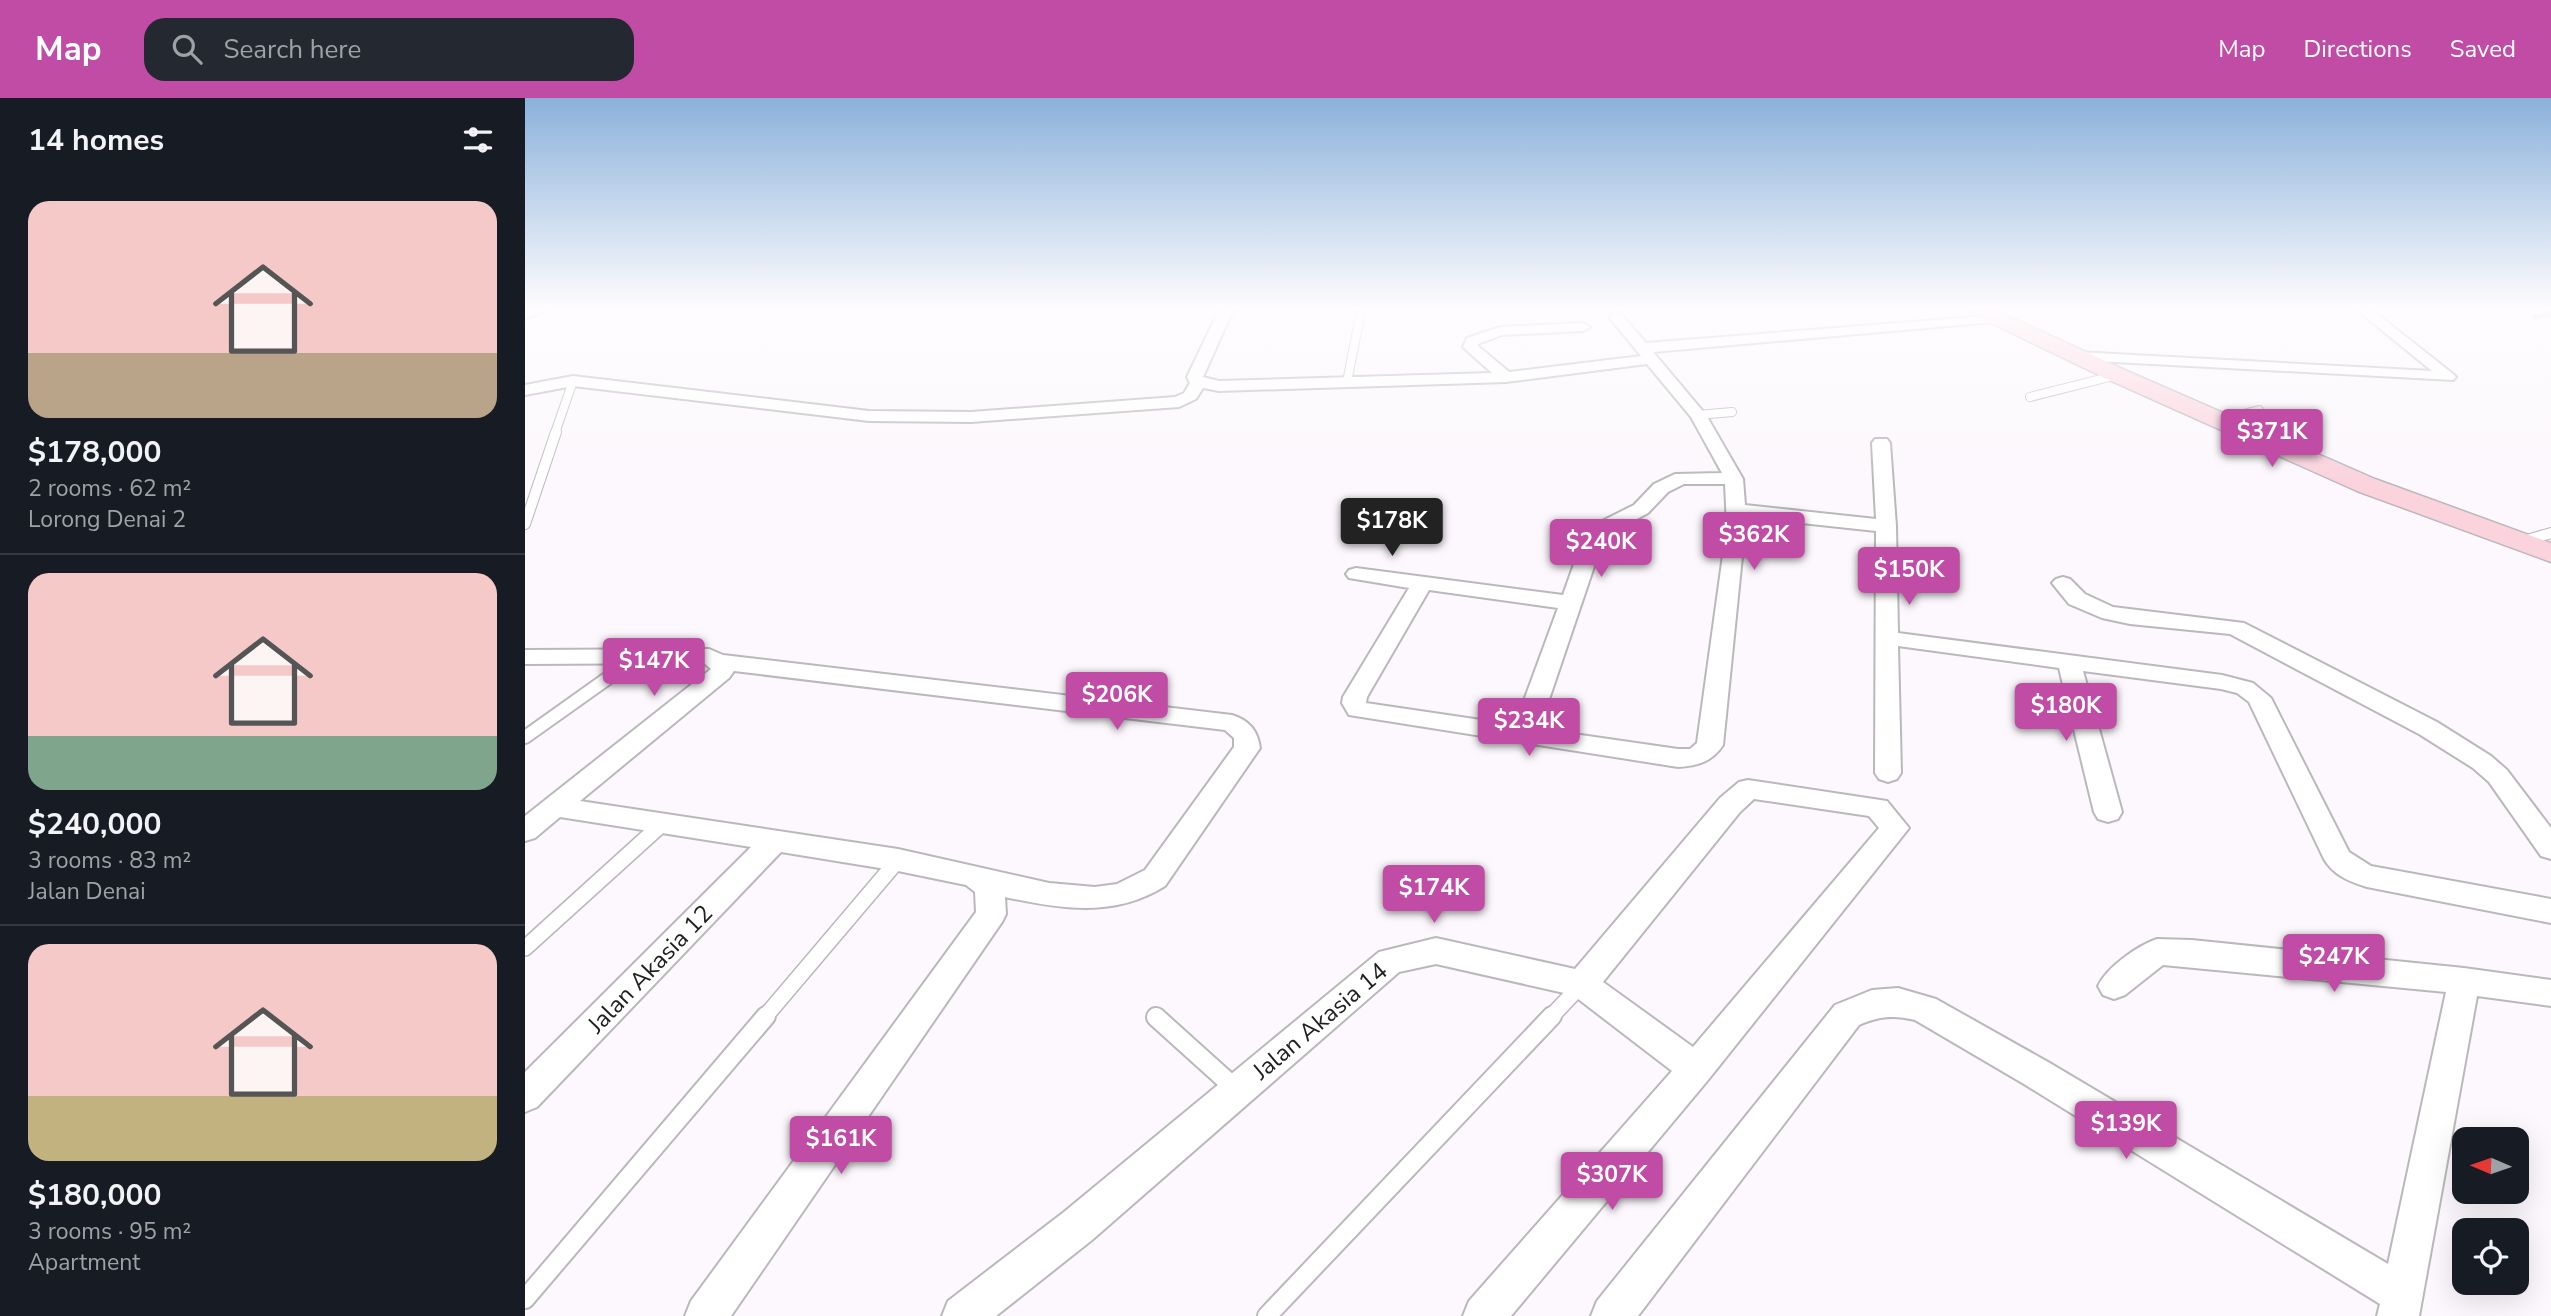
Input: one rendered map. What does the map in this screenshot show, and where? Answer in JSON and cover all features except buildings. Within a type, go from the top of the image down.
[{"type":"main road","points":[[2100,367],[2367,485],[2551,553]]},
{"type":"street","points":[[1194,389],[1200,367]]},
{"type":"street","points":[[1493,367],[1506,377]]},
{"type":"street","points":[[525,390],[573,381],[869,416],[971,417],[1163,404],[1178,402],[1194,389],[1219,386],[1506,377],[1568,367]]},
{"type":"street","points":[[1422,584],[1354,703],[1358,710],[1678,758],[1703,754],[1710,745],[1731,590],[1737,526],[1734,479],[1697,415],[1658,367]]},
{"type":"street","points":[[2269,367],[2448,377],[2436,367]]},
{"type":"street","points":[[1881,443],[1886,526],[1888,773]]},
{"type":"street","points":[[1525,734],[1594,536],[1599,530],[1641,509],[1661,488],[1681,478],[1734,479]]},
{"type":"street","points":[[1736,510],[1886,526]]},
{"type":"street","points":[[1356,574],[1571,603]]},
{"type":"street","points":[[2063,583],[2076,599],[2091,608],[2112,613],[2212,622],[2236,628],[2428,728],[2483,762],[2498,776],[2551,849]]},
{"type":"street","points":[[1888,638],[2222,682],[2254,692],[2338,859],[2352,870],[2367,876],[2551,911]]},
{"type":"street","points":[[525,657],[709,656],[720,662],[1205,719],[1232,723],[1246,735],[1247,748],[1155,878],[1143,888],[1123,895],[1086,898],[984,882]]},
{"type":"street","points":[[525,831],[721,673],[724,667],[720,662]]},
{"type":"street","points":[[2069,662],[2108,813]]},
{"type":"street","points":[[1484,1316],[1696,1069],[1895,828],[1877,808],[1748,789],[1740,794],[1582,984]]},
{"type":"street","points":[[555,807],[898,860],[975,876],[991,888],[991,914],[706,1316]]},
{"type":"street","name":"Jalan Akasia 12","points":[[525,1096],[774,842]]},
{"type":"street","name":"Jalan Akasia 14","points":[[963,1316],[1078,1226],[1390,961],[1436,951],[1582,984],[1696,1069]]},
{"type":"street","points":[[2114,986],[2157,951],[2464,981],[2551,993]]},
{"type":"street","points":[[1612,1316],[1847,1015],[1872,1004],[1898,1002],[1924,1009],[2036,1073],[2400,1305],[2464,981]]},
{"type":"lane","points":[[1347,382],[1350,367]]},
{"type":"lane","points":[[2030,397],[2117,375]]},
{"type":"lane","points":[[525,524],[573,381]]},
{"type":"lane","points":[[2220,420],[2259,410]]},
{"type":"lane","points":[[1697,415],[1732,412]]},
{"type":"lane","points":[[2520,542],[2551,533]]},
{"type":"lane","points":[[525,737],[639,656]]},
{"type":"lane","points":[[525,948],[662,824]]},
{"type":"lane","points":[[525,1299],[898,860]]},
{"type":"lane","points":[[1267,1316],[1582,984]]},
{"type":"lane","points":[[1156,1017],[1238,1090]]}]
